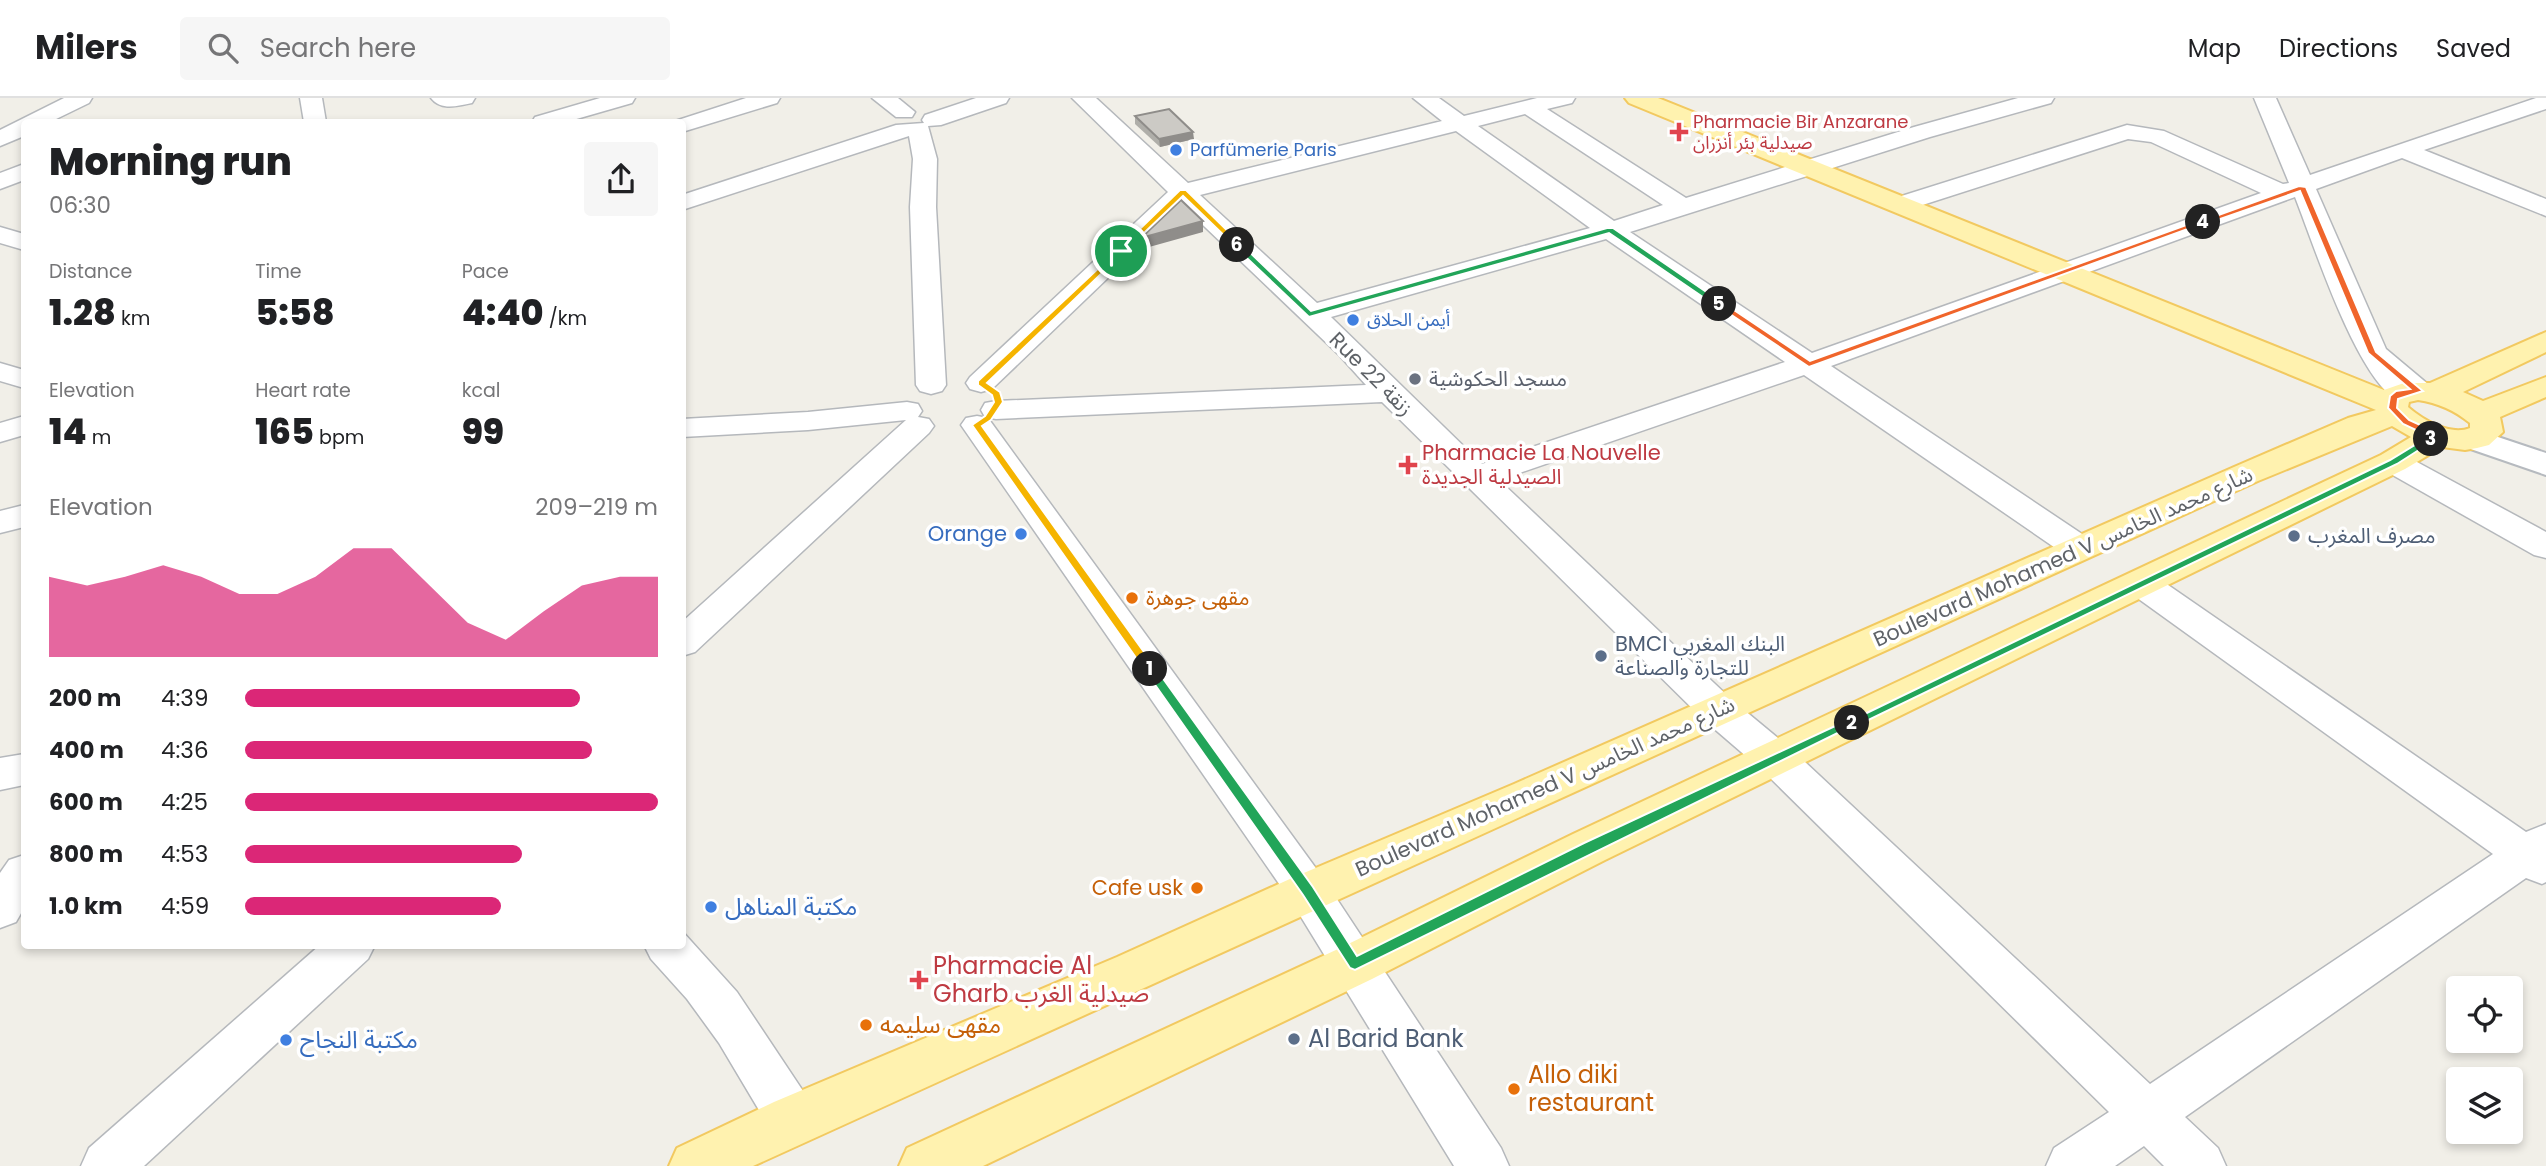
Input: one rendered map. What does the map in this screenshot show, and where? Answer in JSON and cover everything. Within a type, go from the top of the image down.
[{"type":"main road","points":[[1637,98],[2292,364],[2407,398],[2453,398],[2470,429]]},
{"type":"main road","name":"Boulevard Mohamed V شارع محمد الخامس","points":[[696,1166],[793,1120],[1121,977],[1308,891],[2360,425],[2407,398],[2546,341]]},
{"type":"main road","points":[[926,1166],[1355,964],[1589,847],[2393,462],[2470,429],[2546,386]]},
{"type":"main road","points":[[2407,398],[2406,422],[2470,429]]},
{"type":"street","points":[[39,119],[81,98]]},
{"type":"street","points":[[311,98],[314,119]]},
{"type":"street","points":[[442,98],[450,101],[464,98]]},
{"type":"street","points":[[553,119],[624,98]]},
{"type":"street","points":[[686,124],[769,98]]},
{"type":"street","points":[[686,201],[957,98]]},
{"type":"street","points":[[686,187],[907,117],[998,98]]},
{"type":"street","name":"Rue 22 زنقة","points":[[1083,98],[1349,349],[1390,393],[1718,710],[1776,759],[2200,1166]]},
{"type":"street","points":[[1424,98],[1610,230],[2079,548]]},
{"type":"street","points":[[981,383],[1183,192],[1563,98]]},
{"type":"street","points":[[1309,314],[1610,230],[2043,98]]},
{"type":"street","points":[[2265,98],[2293,191],[2372,353],[2407,398]]},
{"type":"street","points":[[1476,477],[1809,364],[2402,150],[2546,102]]},
{"type":"street","points":[[1529,107],[1683,207]]},
{"type":"street","points":[[907,117],[925,159],[923,207],[932,385]]},
{"type":"street","points":[[0,139],[21,128]]},
{"type":"street","points":[[1901,204],[2127,132],[2155,136],[2293,191]]},
{"type":"street","points":[[2402,150],[2546,208]]},
{"type":"street","points":[[0,182],[21,172]]},
{"type":"street","points":[[0,235],[21,241]]},
{"type":"street","points":[[0,372],[21,378]]},
{"type":"street","points":[[686,639],[913,419],[913,397],[932,385],[957,380],[981,383],[997,394],[986,418]]},
{"type":"street","points":[[686,428],[913,419],[946,432],[986,418],[1390,393]]},
{"type":"street","points":[[0,413],[21,406]]},
{"type":"street","points":[[986,418],[1308,891],[1483,1166]]},
{"type":"street","points":[[0,433],[21,426]]},
{"type":"street","points":[[2470,429],[2546,458]]},
{"type":"street","points":[[2470,429],[2546,465]]},
{"type":"street","points":[[2393,462],[2546,547]]},
{"type":"street","points":[[0,522],[21,517]]},
{"type":"street","points":[[2072,1166],[2539,855],[2142,584]]},
{"type":"street","points":[[0,774],[21,770]]},
{"type":"street","points":[[0,909],[21,878]]},
{"type":"street","points":[[107,1166],[348,949]]},
{"type":"street","points":[[671,949],[729,1016],[793,1120]]},
{"type":"building","points":[[1169,109],[1193,132],[1159,139],[1135,116]]},
{"type":"building","points":[[1181,200],[1203,221],[1141,238]]},
{"type":"place","name":"Pharmacie Bir Anzarane صيدلية بئر أنزران","points":[[1679,132]]},
{"type":"place","name":"Parfümerie Paris","points":[[1176,150]]},
{"type":"place","name":"أيمن الحلاق","points":[[1353,320]]},
{"type":"place","name":"مسجد الحكوشية","points":[[1415,379]]},
{"type":"place","name":"Pharmacie La Nouvelle الصيدلية الجديدة","points":[[1408,465]]},
{"type":"place","name":"Orange","points":[[1021,534]]},
{"type":"place","name":"مصرف المغرب","points":[[2294,536]]},
{"type":"place","name":"مقهى جوهرة","points":[[1132,598]]},
{"type":"place","name":"BMCI البنك المغربي للتجارة والصناعة","points":[[1601,656]]},
{"type":"place","name":"Cafe usk","points":[[1197,888]]},
{"type":"place","name":"مكتبة المناهل","points":[[711,907]]},
{"type":"place","name":"Pharmacie Al Gharb صيدلية الغرب","points":[[919,980]]},
{"type":"place","name":"مقهى سليمه","points":[[866,1025]]},
{"type":"place","name":"Al Barid Bank","points":[[1294,1039]]},
{"type":"place","name":"مكتبة النجاح","points":[[286,1040]]},
{"type":"place","name":"Allo diki restaurant","points":[[1514,1089]]},
{"type":"route","points":[[2302,187],[2372,353],[2418,391],[2399,393],[2393,398],[2392,408],[2406,422],[2437,436],[2393,462],[1589,847],[1355,964],[1308,891],[977,425],[996,410],[998,402],[997,394],[981,383],[1121,251],[1183,192],[1309,314],[1610,230],[1809,364],[2302,187]]}]
